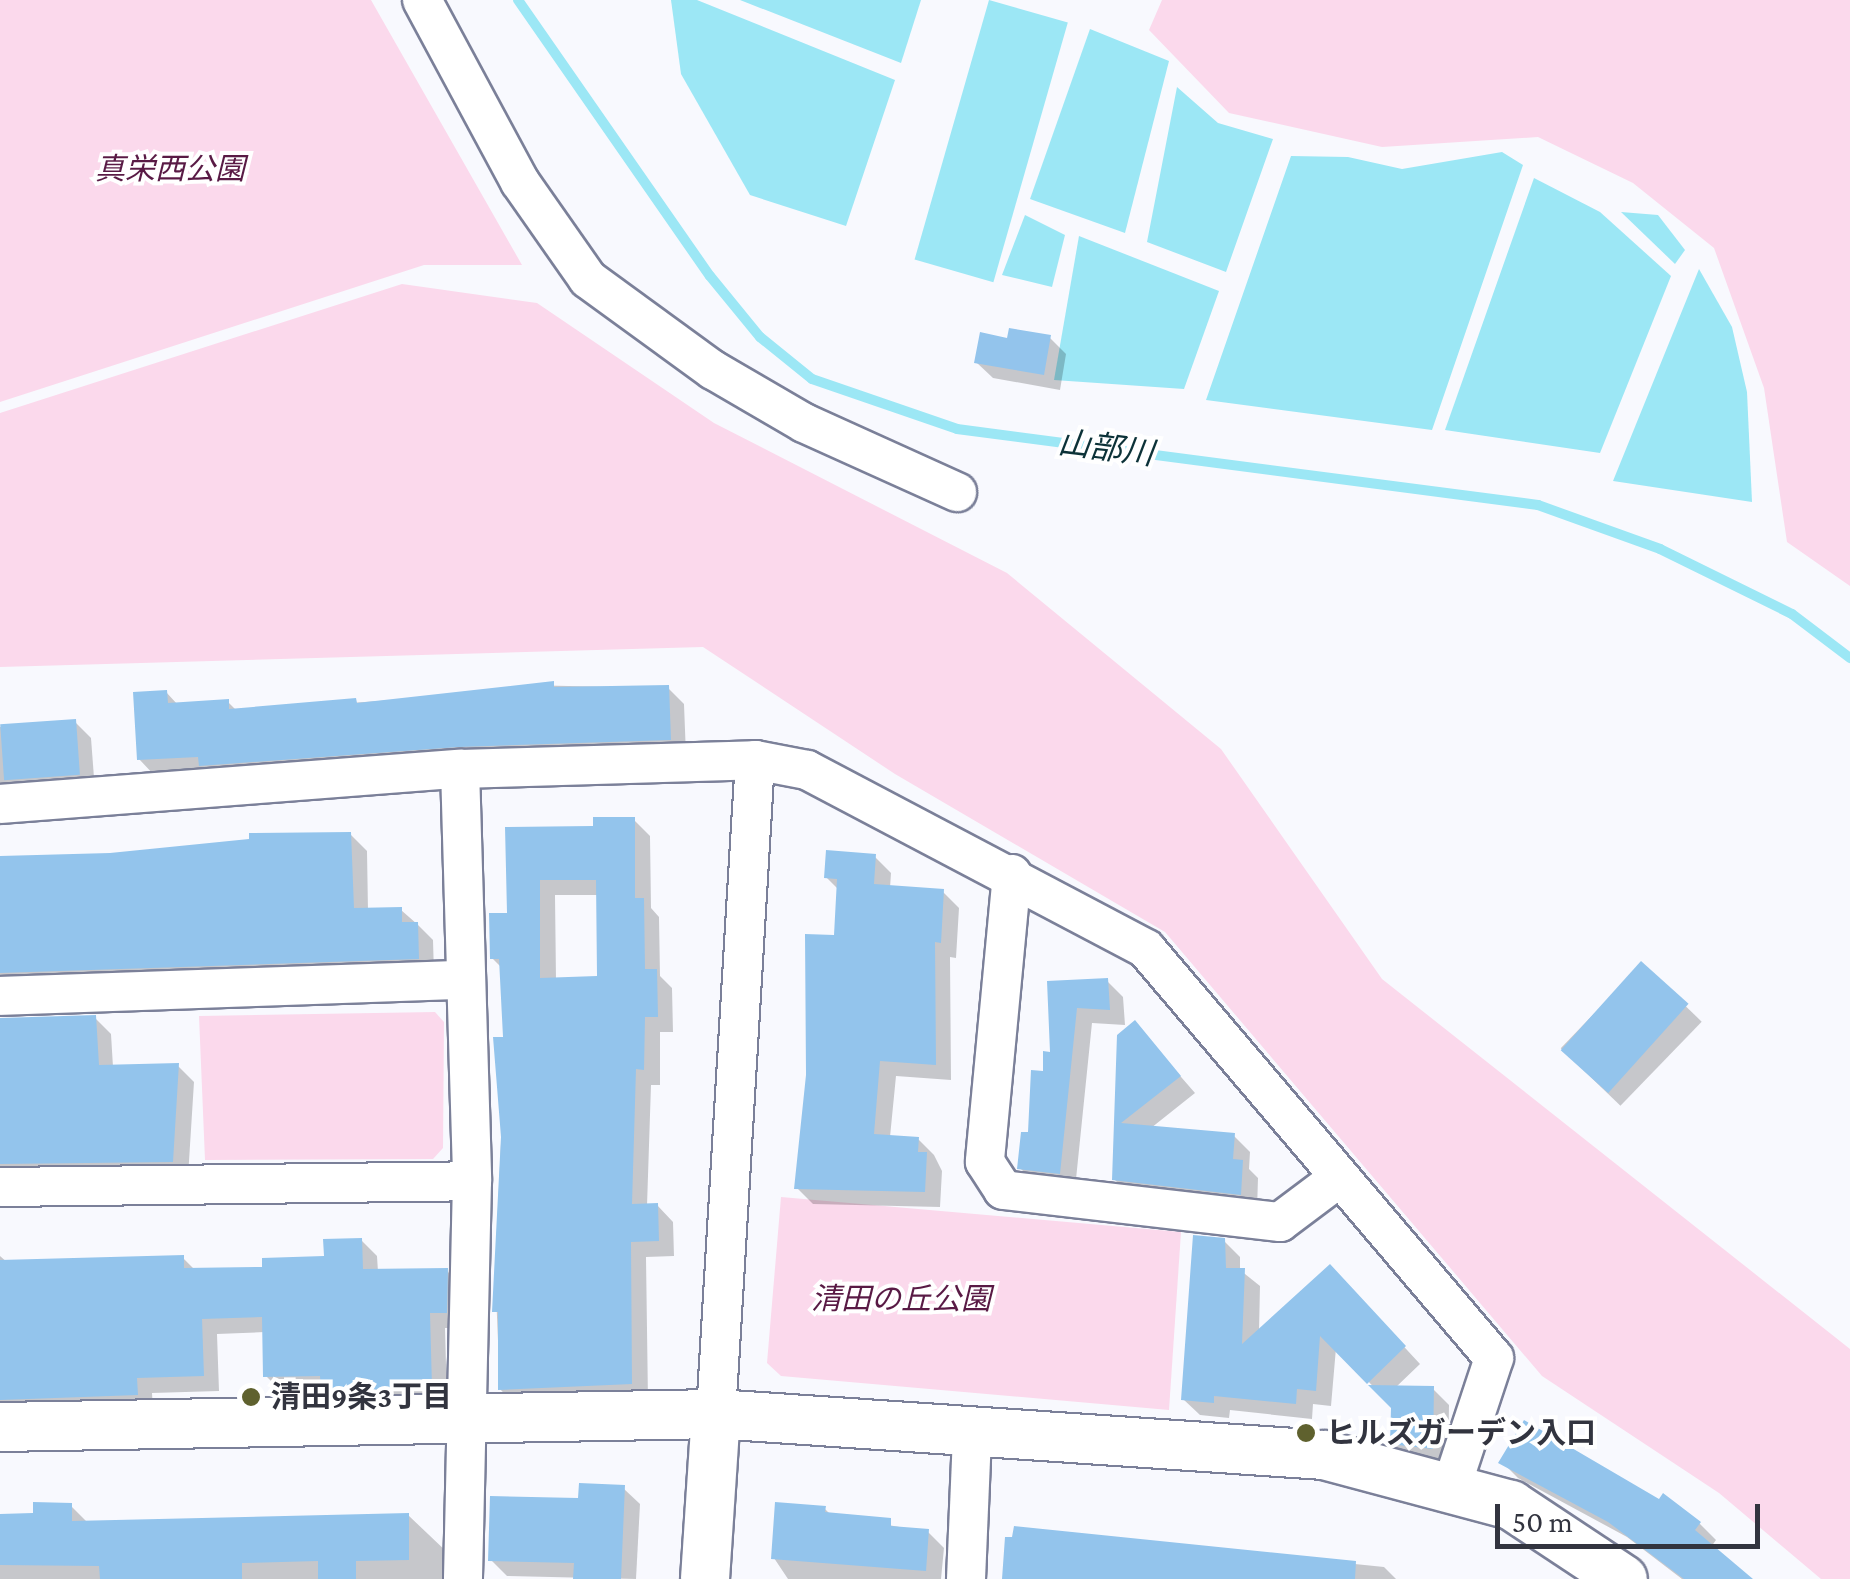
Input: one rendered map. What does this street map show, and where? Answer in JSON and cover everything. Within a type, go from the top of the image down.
[{"type":"street","points":[[422,0],[520,182],[588,279],[774,405],[957,492]]},
{"type":"street","points":[[705,1579],[755,760]]},
{"type":"street","points":[[0,804],[460,769],[755,760],[808,770],[1012,874],[1146,949],[1336,1180],[1494,1358],[1452,1485]]},
{"type":"street","points":[[460,769],[472,1180],[470,1419],[463,1579]]},
{"type":"street","points":[[1012,874],[985,1162],[1003,1190],[1280,1222],[1336,1180]]},
{"type":"street","points":[[0,996],[466,980]]},
{"type":"street","points":[[0,1187],[472,1180]]},
{"type":"street","points":[[0,1427],[716,1414],[1324,1455],[1452,1485],[1511,1506],[1624,1579]]},
{"type":"street","points":[[966,1579],[972,1433]]},
{"type":"green space","name":"真栄西公園","points":[[0,0],[371,0],[522,265],[424,265],[0,402]]},
{"type":"green space","points":[[1162,0],[1850,0],[1850,586],[1787,542],[1764,388],[1714,248],[1633,183],[1538,137],[1382,147],[1229,113],[1149,30]]},
{"type":"green space","points":[[402,284],[537,303],[714,423],[1007,573],[1221,749],[1382,979],[1850,1349],[1850,1579],[1821,1579],[1719,1493],[1542,1376],[1165,932],[895,774],[703,647],[0,667],[0,413]]},
{"type":"green space","points":[[435,1012],[444,1022],[443,1148],[433,1159],[205,1160],[199,1016]]},
{"type":"green space","name":"清田の丘公園","points":[[781,1197],[1181,1232],[1169,1410],[781,1376],[767,1363]]},
{"type":"water","points":[[671,0],[697,0],[895,80],[846,226],[750,195],[681,74]]},
{"type":"water","points":[[740,0],[921,0],[901,63]]},
{"type":"water","points":[[989,0],[1068,23],[993,282],[915,260]]},
{"type":"water","points":[[1090,29],[1169,61],[1125,233],[1030,199]]},
{"type":"water","points":[[1177,87],[1218,123],[1273,139],[1226,272],[1147,242]]},
{"type":"water","points":[[1502,152],[1523,165],[1432,430],[1206,400],[1291,156],[1348,157],[1402,169]]},
{"type":"water","points":[[1534,178],[1600,212],[1671,276],[1600,453],[1445,430]]},
{"type":"water","points":[[1621,212],[1658,215],[1685,250],[1675,264]]},
{"type":"water","points":[[1025,215],[1065,235],[1052,287],[1002,275]]},
{"type":"water","points":[[1079,236],[1219,291],[1184,389],[1054,380]]},
{"type":"water","points":[[1699,269],[1732,327],[1747,392],[1752,502],[1613,481]]},
{"type":"building","points":[[1009,328],[1051,335],[1044,375],[974,363],[980,332],[1007,338]]},
{"type":"building","points":[[554,681],[554,687],[669,685],[671,740],[458,747],[199,766],[198,757],[137,760],[133,692],[167,690],[168,703],[229,699],[229,709],[356,698],[357,703]]},
{"type":"building","points":[[76,719],[80,775],[4,780],[0,724]]},
{"type":"building","points":[[593,817],[635,817],[635,898],[644,898],[645,969],[657,969],[658,1017],[645,1017],[644,1070],[636,1069],[632,1204],[658,1203],[659,1241],[631,1242],[632,1384],[498,1390],[498,1312],[492,1312],[501,1137],[493,1037],[503,1037],[499,959],[490,959],[489,913],[507,913],[505,827],[593,826]],"holes":[[[540,880],[596,880],[597,976],[540,978]]]},
{"type":"building","points":[[351,832],[354,908],[402,907],[402,922],[418,922],[419,959],[0,973],[0,856],[110,853],[249,839],[249,833]]},
{"type":"building","points":[[826,850],[876,854],[874,884],[944,889],[941,943],[935,942],[936,1065],[880,1061],[874,1134],[919,1137],[918,1152],[927,1152],[925,1192],[794,1189],[806,1075],[805,934],[834,935],[837,879],[824,878]]},
{"type":"building","points":[[1641,961],[1689,1004],[1608,1093],[1561,1050]]},
{"type":"building","points":[[1108,978],[1110,1010],[1077,1008],[1060,1174],[1017,1169],[1021,1132],[1028,1132],[1031,1070],[1043,1071],[1043,1051],[1050,1052],[1047,981]]},
{"type":"building","points":[[96,1015],[99,1065],[179,1063],[173,1162],[0,1164],[0,1018]]},
{"type":"building","points":[[1135,1020],[1181,1076],[1121,1123],[1235,1133],[1233,1159],[1243,1160],[1241,1195],[1112,1180],[1117,1035]]},
{"type":"building","points":[[1193,1235],[1225,1238],[1226,1268],[1245,1268],[1242,1344],[1330,1264],[1406,1346],[1367,1384],[1320,1336],[1316,1391],[1297,1389],[1296,1404],[1214,1396],[1214,1403],[1181,1400]]},
{"type":"building","points":[[362,1238],[363,1269],[448,1268],[447,1313],[430,1313],[432,1387],[321,1392],[320,1376],[263,1377],[262,1317],[202,1319],[204,1376],[137,1378],[138,1395],[0,1400],[0,1260],[184,1255],[184,1268],[262,1267],[262,1258],[324,1256],[323,1239]]},
{"type":"building","points":[[1368,1385],[1434,1386],[1433,1449],[1390,1444],[1391,1408]]},
{"type":"building","points":[[1524,1420],[1659,1499],[1663,1493],[1701,1522],[1695,1530],[1753,1579],[1684,1579],[1608,1522],[1498,1463]]},
{"type":"building","points":[[579,1483],[625,1485],[621,1579],[573,1579],[574,1563],[488,1561],[490,1496],[578,1498]]},
{"type":"building","points":[[33,1502],[72,1503],[72,1521],[409,1513],[409,1560],[356,1561],[356,1579],[318,1579],[318,1561],[242,1563],[242,1579],[100,1579],[99,1566],[0,1565],[0,1514],[33,1513]]},
{"type":"building","points":[[775,1502],[826,1506],[825,1512],[891,1518],[891,1526],[929,1529],[926,1571],[771,1559]]},
{"type":"building","points":[[1014,1526],[1356,1561],[1355,1579],[1002,1579],[1005,1537],[1012,1537]]},
{"type":"waterway","name":"山部川","points":[[518,0],[710,276],[760,337],[812,379],[957,429],[1538,505],[1660,549],[1792,614],[1850,658]]},
{"type":"place","name":"清田9条3丁目","points":[[251,1397]]},
{"type":"place","name":"ヒルズガーデン入口","points":[[1306,1433]]}]
